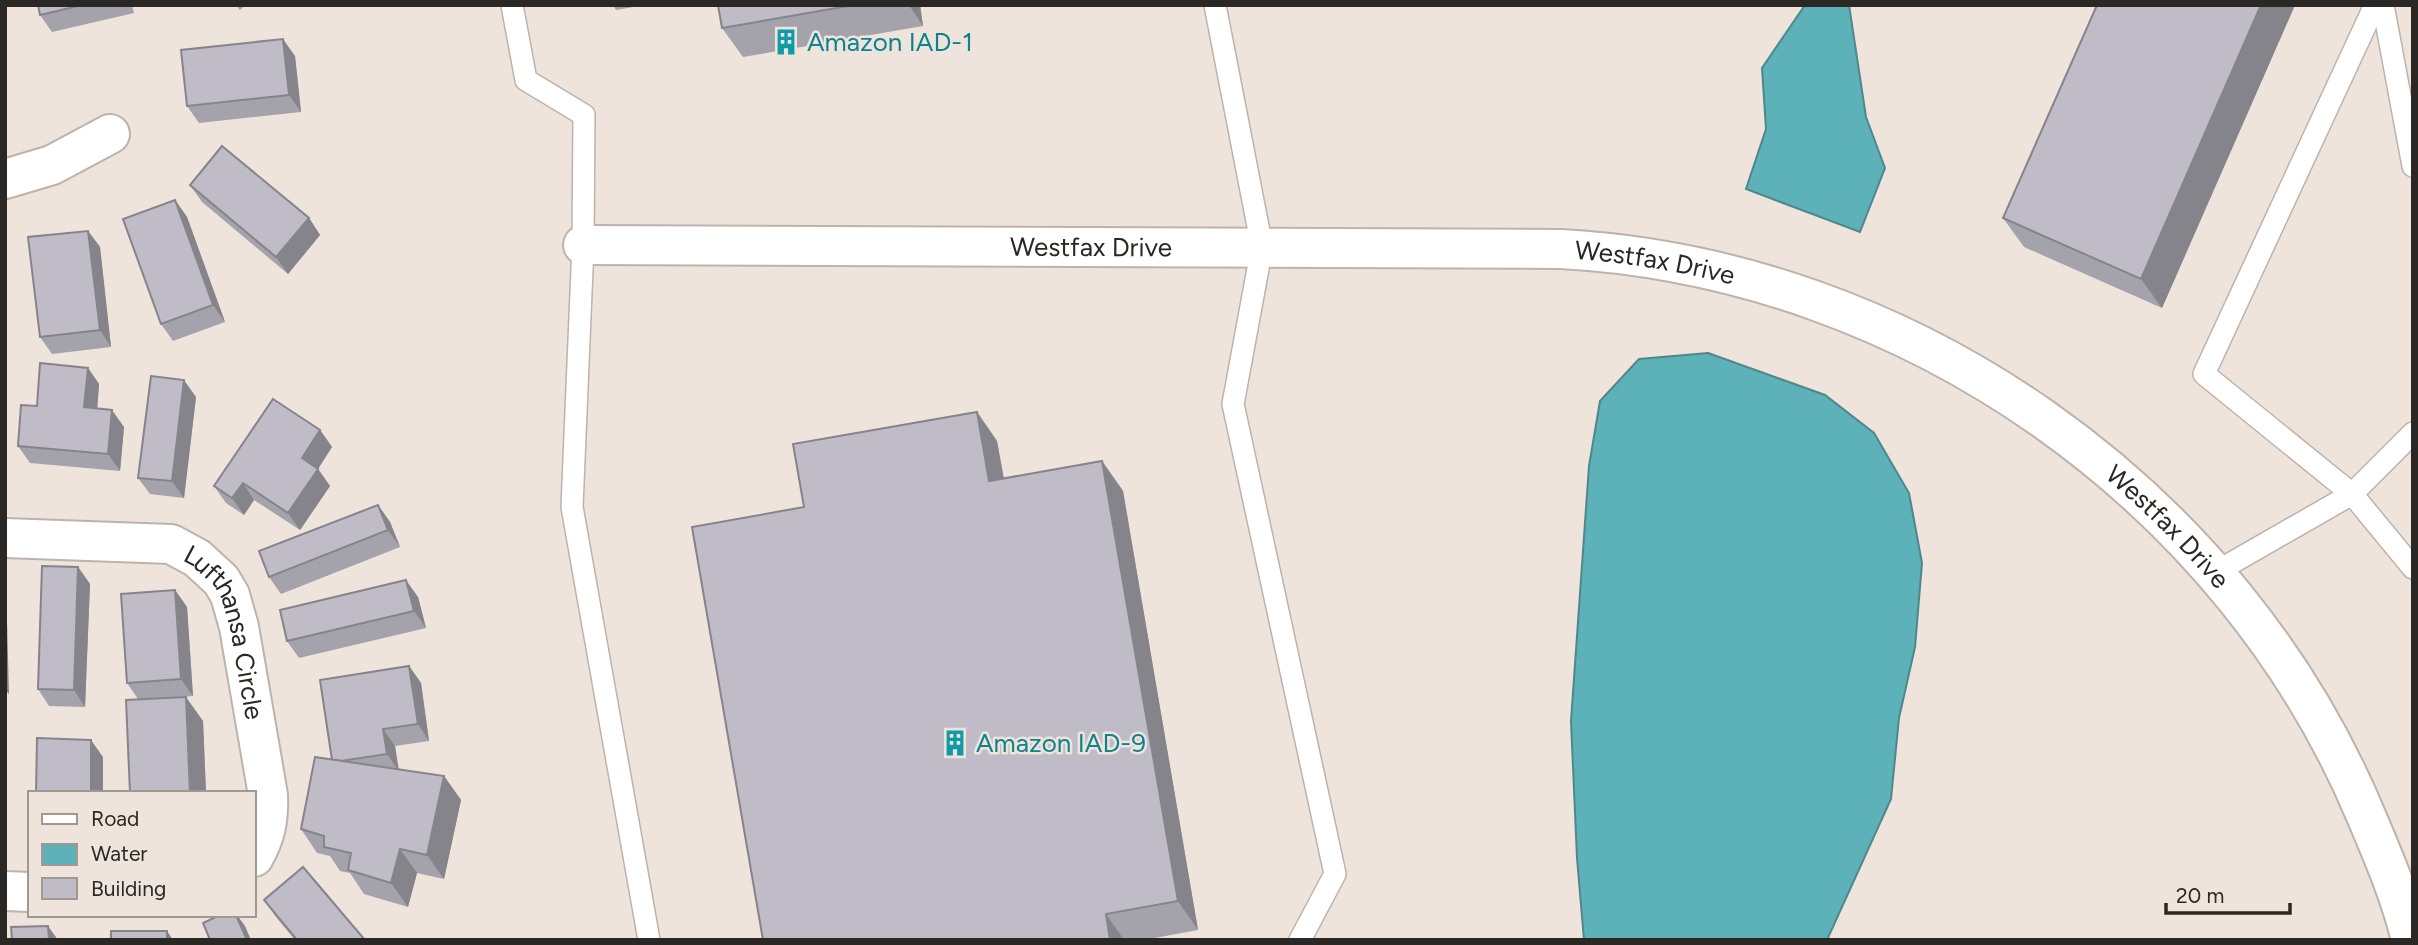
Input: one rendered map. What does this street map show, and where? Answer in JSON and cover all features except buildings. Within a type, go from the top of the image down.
[{"type":"street","points":[[5,178],[52,165],[110,134]]},
{"type":"street","name":"Westfax Drive","points":[[583,245],[1262,247],[1616,252],[1725,274],[1779,289],[1877,324],[1972,372],[2018,400],[2104,463],[2216,572],[2251,616],[2308,700],[2334,746],[2395,885],[2411,940]]},
{"type":"street","name":"Lufthansa Circle","points":[[5,538],[171,544],[197,558],[221,580],[230,595],[239,627],[268,795],[269,817],[265,835],[256,853]]},
{"type":"street","points":[[5,891],[28,891]]},
{"type":"lane","points":[[512,5],[526,80],[584,115],[583,245],[572,507],[649,940]]},
{"type":"lane","points":[[1215,5],[1262,247],[1233,404],[1335,874],[1300,940]]},
{"type":"lane","points":[[2375,5],[2204,374],[2352,494],[2413,568]]},
{"type":"lane","points":[[2383,5],[2413,166]]},
{"type":"lane","points":[[2216,572],[2352,494],[2413,433]]},
{"type":"water","points":[[1805,5],[1849,5],[1866,117],[1885,168],[1860,232],[1746,189],[1766,129],[1762,68]]},
{"type":"water","points":[[1708,353],[1825,395],[1874,433],[1909,493],[1922,563],[1915,647],[1899,718],[1891,799],[1827,940],[1584,940],[1577,858],[1571,721],[1589,466],[1600,401],[1639,359]]},
{"type":"place","name":"Amazon IAD-1","points":[[786,42]]},
{"type":"place","name":"Amazon IAD-9","points":[[955,743]]}]
